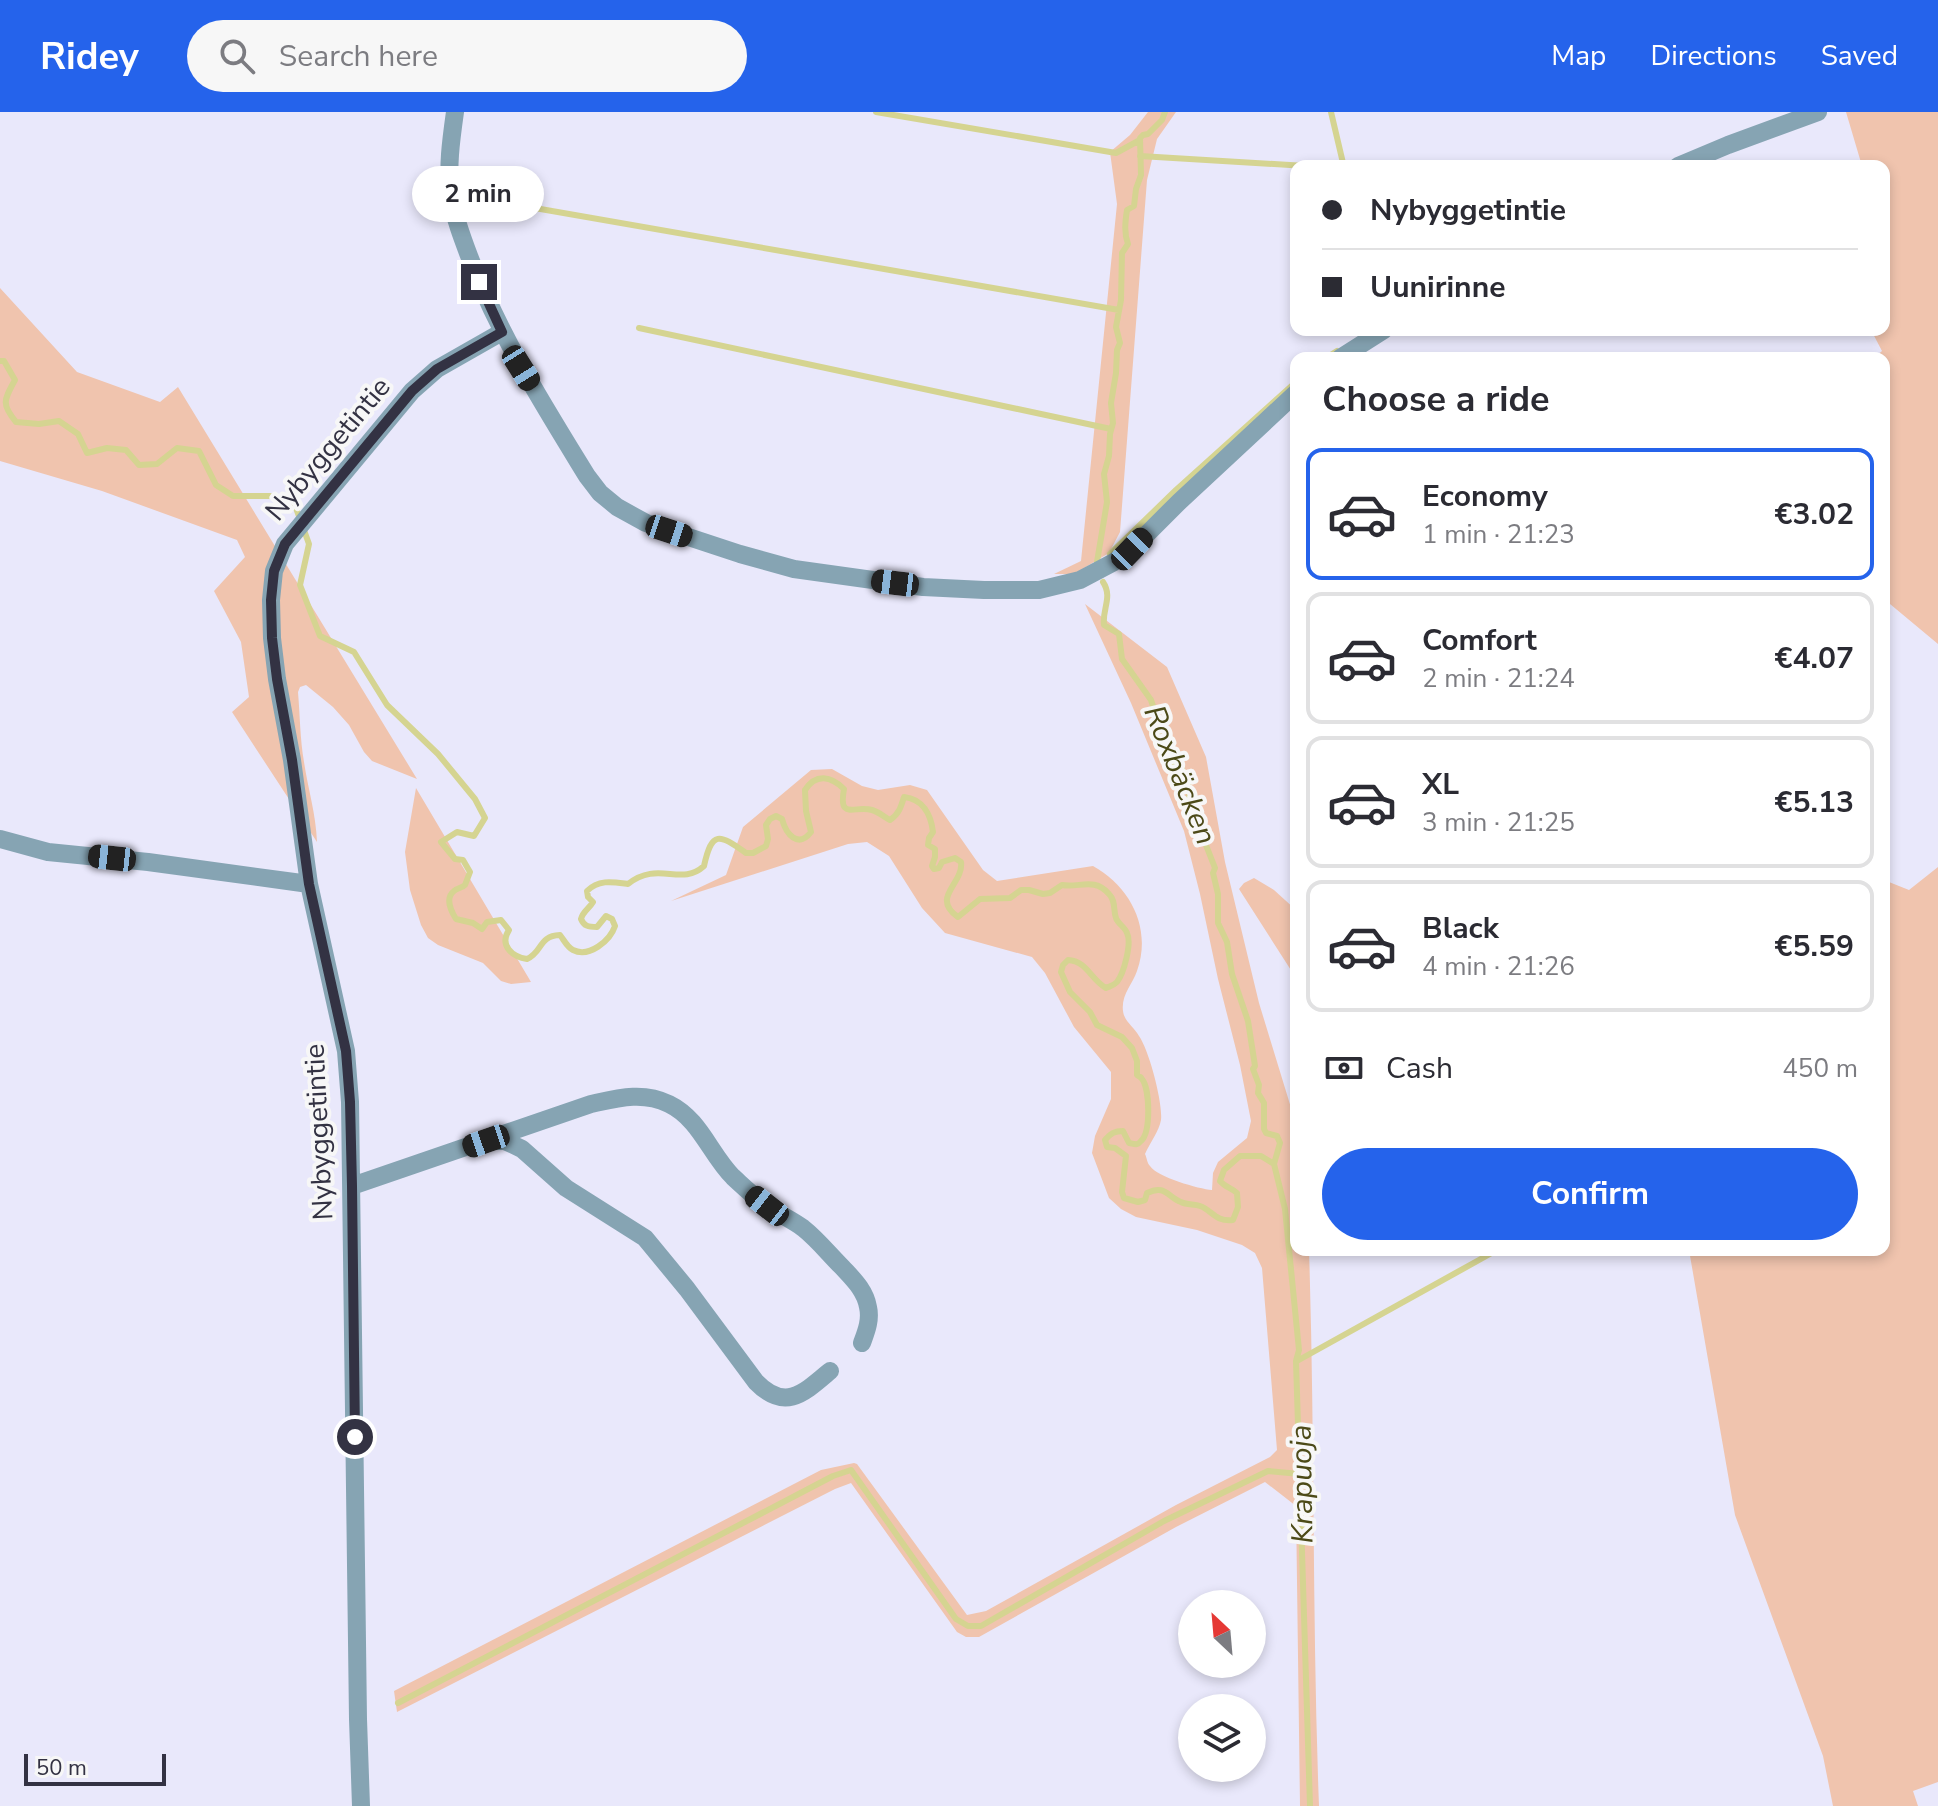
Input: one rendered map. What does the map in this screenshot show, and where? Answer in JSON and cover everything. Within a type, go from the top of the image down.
[{"type":"street","points":[[455,112],[451,196],[479,282],[502,332],[587,476],[600,493],[617,507],[646,523],[794,569],[923,587],[1039,590],[1080,580],[1132,549],[1290,399]]},
{"type":"street","points":[[1692,160],[1818,112]]},
{"type":"street","name":"Nybyggetintie","points":[[361,1806],[350,1102],[346,1051],[309,884],[277,679],[271,600],[274,571],[293,532],[412,391],[437,369],[502,332]]},
{"type":"street","points":[[1349,352],[1375,336]]},
{"type":"street","points":[[0,839],[48,852],[309,884]]},
{"type":"street","points":[[352,1186],[591,1104],[627,1096],[658,1099],[672,1105],[694,1124],[721,1163],[740,1183],[767,1206],[801,1226],[858,1284],[866,1298],[869,1316],[862,1343]]},
{"type":"street","points":[[486,1141],[514,1144],[566,1188],[645,1238],[765,1391],[786,1398],[801,1394],[830,1371]]},
{"type":"shaded area","points":[[1148,112],[1176,112],[1157,139],[1147,180],[1120,532],[1109,553],[1074,574],[1054,574],[1081,561],[1117,204],[1110,152],[1130,135]]},
{"type":"shaded area","points":[[1846,112],[1938,112],[1938,644],[1890,604],[1890,352],[1881,352],[1874,336],[1890,336],[1890,160],[1860,160]]},
{"type":"shaded area","points":[[0,288],[77,372],[160,402],[178,387],[417,779],[372,761],[349,725],[333,707],[306,685],[300,687],[302,745],[317,842],[232,712],[249,697],[241,642],[214,591],[245,557],[237,540],[102,491],[0,461]]},
{"type":"shaded area","points":[[1085,604],[1167,667],[1206,757],[1225,862],[1259,1003],[1290,1104],[1290,1256],[1309,1256],[1319,1806],[1300,1806],[1296,1506],[1265,1482],[1176,1527],[979,1637],[966,1637],[957,1632],[851,1483],[397,1712],[394,1691],[821,1470],[857,1464],[967,1615],[986,1611],[1176,1505],[1270,1457],[1277,1450],[1262,1268],[1255,1253],[1242,1245],[1197,1230],[1136,1217],[1109,1198],[1092,1153],[1095,1136],[1111,1099],[1111,1072],[1074,1027],[1045,973],[1032,957],[945,933],[922,908],[889,856],[867,842],[848,844],[671,901],[726,875],[743,827],[811,770],[832,769],[862,786],[878,790],[910,785],[927,790],[983,870],[997,881],[1093,866],[1128,897],[1140,925],[1141,955],[1125,995],[1123,1011],[1147,1053],[1160,1102],[1161,1120],[1145,1154],[1149,1165],[1169,1178],[1212,1190],[1213,1173],[1218,1162],[1247,1138],[1251,1121],[1184,831],[1131,703]]},
{"type":"shaded area","points":[[416,788],[531,982],[511,984],[501,981],[483,963],[428,938],[410,890],[405,852]]},
{"type":"shaded area","points":[[1938,867],[1938,1782],[1913,1791],[1918,1806],[1833,1806],[1823,1756],[1735,1515],[1690,1256],[1890,1256],[1890,882],[1909,890]]},
{"type":"shaded area","points":[[1254,878],[1290,905],[1290,969],[1239,889]]},
{"type":"waterway","points":[[876,112],[1116,153],[1140,140]]},
{"type":"waterway","name":"Roxbäcken","points":[[1097,562],[1107,502],[1104,474],[1109,456],[1113,423],[1111,403],[1120,343],[1116,327],[1121,300],[1122,253],[1128,244],[1125,228],[1127,210],[1134,206],[1141,175],[1140,138],[1162,120],[1165,112]]},
{"type":"waterway","points":[[1331,112],[1342,160]]},
{"type":"waterway","points":[[1140,156],[1290,165]]},
{"type":"waterway","points":[[529,207],[1119,310]]},
{"type":"waterway","points":[[639,328],[1111,429]]},
{"type":"waterway","points":[[0,361],[4,361],[15,380],[8,392],[6,406],[16,422],[39,424],[59,421],[78,434],[87,453],[107,448],[126,450],[139,465],[157,464],[177,448],[199,451],[216,485],[233,496],[270,496],[296,508],[309,544],[300,585],[320,636],[354,652],[387,705],[438,754],[475,799],[485,818],[474,836],[457,832],[441,842],[455,859],[463,860],[470,872],[465,885],[450,897],[456,919],[482,929],[487,922],[501,920],[509,930],[506,945],[512,953],[522,958],[532,956],[548,938],[560,935],[571,949],[586,952],[604,942],[615,926],[612,919],[606,916],[597,927],[587,926],[582,921],[583,914],[593,902],[587,891],[592,887],[606,882],[628,884],[649,874],[695,872],[704,866],[710,846],[718,839],[746,853],[753,853],[766,846],[766,825],[776,816],[782,819],[793,838],[802,839],[811,832],[805,790],[814,781],[829,779],[844,789],[843,805],[849,810],[872,810],[890,820],[898,813],[904,797],[911,798],[921,804],[930,820],[933,832],[928,845],[935,849],[934,869],[939,868],[942,862],[955,858],[961,862],[961,870],[947,897],[950,910],[958,917],[980,899],[1010,898],[1021,890],[1043,894],[1062,885],[1092,884],[1111,897],[1116,918],[1126,931],[1129,944],[1117,982],[1106,988],[1074,961],[1068,960],[1061,972],[1070,992],[1090,1012],[1097,1025],[1122,1037],[1132,1048],[1137,1061],[1137,1075],[1145,1084],[1148,1120],[1141,1141],[1129,1143],[1123,1131],[1113,1133],[1105,1140],[1107,1147],[1115,1148],[1126,1156],[1124,1198],[1138,1202],[1145,1200],[1147,1193],[1158,1190],[1183,1203],[1198,1205],[1218,1218],[1233,1220],[1238,1207],[1237,1193],[1220,1181],[1224,1170],[1240,1156],[1261,1156],[1274,1164]]},
{"type":"waterway","points":[[1110,554],[1290,387]]},
{"type":"waterway","name":"Roxbäcken","points":[[1103,582],[1107,593],[1104,625],[1119,634],[1122,659],[1151,700],[1157,718],[1156,733],[1167,742],[1169,758],[1182,769],[1190,790],[1190,803],[1203,822],[1202,835],[1215,868],[1218,923],[1227,942],[1232,974],[1248,1021],[1253,1069],[1259,1085],[1258,1093],[1264,1103],[1264,1129],[1266,1133],[1277,1136],[1280,1143],[1274,1164],[1285,1209],[1299,1350],[1296,1361],[1310,1806]]},
{"type":"waterway","points":[[1297,1361],[1486,1256]]},
{"type":"waterway","name":"Krapuoja","points":[[398,1703],[833,1476],[851,1470],[956,1619],[968,1626],[981,1626],[1164,1521],[1268,1471],[1300,1474]]},
{"type":"route","points":[[355,1437],[352,1186],[346,1051],[309,884],[277,679],[272,638],[274,571],[293,532],[412,391],[437,369],[502,332],[479,282]]}]
